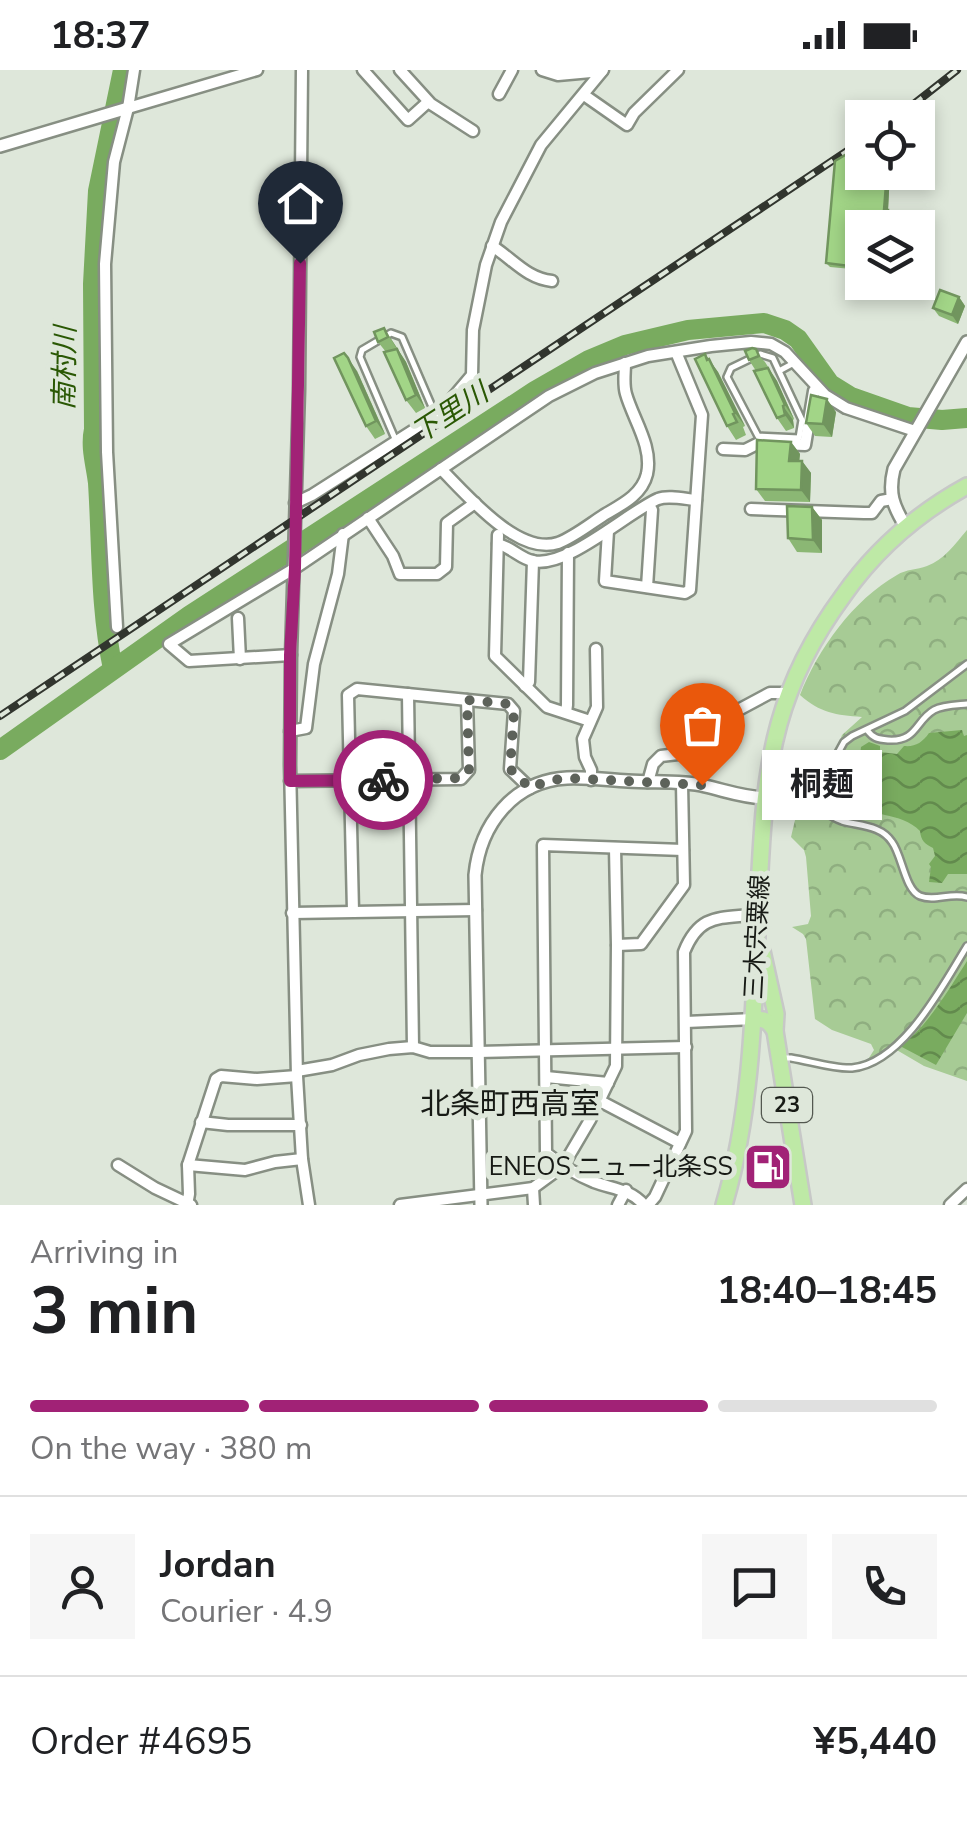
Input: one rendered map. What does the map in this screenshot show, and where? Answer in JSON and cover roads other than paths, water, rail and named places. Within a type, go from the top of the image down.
[{"type":"main road","name":"三木宍粟線","points":[[804,1205],[775,1030],[770,1023],[754,1019],[765,798],[779,725],[789,692],[815,638],[873,557],[906,527],[967,486]]},
{"type":"main road","name":"23","points":[[758,921],[776,1014],[775,1030]]},
{"type":"main road","points":[[724,1205],[732,1180],[754,1019]]},
{"type":"street","points":[[117,627],[107,452],[105,264],[114,162],[134,70]]},
{"type":"street","points":[[0,146],[257,70]]},
{"type":"street","points":[[302,70],[290,781],[297,1073],[302,1159],[310,1205]]},
{"type":"street","points":[[363,70],[408,120],[428,102]]},
{"type":"street","points":[[400,70],[428,102],[473,131]]},
{"type":"street","points":[[499,94],[512,70]]},
{"type":"street","points":[[542,70],[558,75],[602,71]]},
{"type":"street","points":[[584,94],[628,125],[634,113],[678,70]]},
{"type":"street","points":[[295,504],[436,416],[472,375],[473,330],[492,246],[510,201],[541,144],[602,71]]},
{"type":"street","points":[[492,246],[525,272],[552,281]]},
{"type":"street","points":[[290,655],[188,660],[169,644],[368,518],[549,396],[595,373],[648,356],[752,342],[772,344],[785,352],[825,395],[846,408],[916,431]]},
{"type":"street","points":[[906,527],[892,499],[894,468],[967,342]]},
{"type":"street","points":[[608,531],[605,581],[685,593],[690,590],[702,415],[676,352]]},
{"type":"street","points":[[441,468],[475,504],[516,535],[544,546],[561,542],[629,500],[640,489],[647,473],[646,447],[624,389],[626,363]]},
{"type":"street","points":[[723,448],[805,445],[817,386]]},
{"type":"street","points":[[590,721],[547,708],[495,656],[498,540],[533,561],[549,560],[608,531],[661,497],[696,500]]},
{"type":"street","points":[[752,509],[864,513],[872,512],[881,501],[892,499]]},
{"type":"street","points":[[368,518],[400,574],[437,574],[446,567],[447,523],[475,504]]},
{"type":"street","points":[[647,588],[652,510],[649,505]]},
{"type":"street","points":[[290,731],[306,728],[314,664],[338,574],[343,534]]},
{"type":"street","points":[[566,712],[568,553]]},
{"type":"street","points":[[525,686],[533,561]]},
{"type":"street","points":[[238,618],[240,659]]},
{"type":"street","points":[[591,780],[583,739],[597,706],[596,649]]},
{"type":"street","points":[[353,911],[348,695],[357,689],[508,704],[514,712],[510,769],[530,788]]},
{"type":"street","points":[[648,782],[653,764],[662,756],[687,750],[714,722],[770,693],[789,692]]},
{"type":"street","points":[[408,694],[413,1047]]},
{"type":"street","points":[[290,781],[461,778],[469,770],[467,700]]},
{"type":"street","points":[[481,1201],[475,875],[482,841],[500,811],[530,788],[566,778],[702,785],[743,797],[805,799]]},
{"type":"street","points":[[617,945],[641,944],[684,885],[682,784]]},
{"type":"street","points":[[683,850],[544,845],[546,1153],[595,1182],[626,1190],[646,1205],[655,1197],[686,1131],[684,952],[692,934],[706,922],[758,921]]},
{"type":"street","points":[[400,1205],[481,1201],[534,1188],[564,1166],[616,1066],[615,848]]},
{"type":"street","points":[[292,913],[476,910]]},
{"type":"street","points":[[686,1022],[754,1019]]},
{"type":"street","points":[[118,1165],[189,1204],[188,1165],[216,1079],[221,1076],[258,1079],[332,1066],[359,1055],[413,1047],[430,1052],[478,1052],[686,1047]]},
{"type":"street","points":[[546,1077],[608,1083]]},
{"type":"street","points":[[600,1101],[680,1143]]},
{"type":"street","points":[[201,1122],[301,1125]]},
{"type":"street","points":[[188,1165],[245,1170],[302,1159]]},
{"type":"street","points":[[534,1188],[534,1205]]},
{"type":"street","points":[[950,1205],[967,1189]]},
{"type":"street","points":[[618,1205],[626,1190]]},
{"type":"lane","points":[[396,441],[360,357],[362,350],[391,333],[402,337],[436,416]]},
{"type":"lane","points":[[760,354],[773,358],[779,370],[802,420],[799,438],[758,436],[727,377],[731,368],[760,354]]},
{"type":"lane","points":[[779,370],[795,362]]},
{"type":"lane","points":[[805,799],[821,793],[829,782],[844,742],[905,711],[967,664]]},
{"type":"lane","points":[[867,730],[877,739],[901,740],[934,710],[967,704]]},
{"type":"lane","points":[[805,799],[841,820],[886,834],[917,896],[967,897]]},
{"type":"lane","points":[[780,1059],[847,1068],[872,1064],[892,1050],[913,1027],[967,946]]},
{"type":"water","points":[[962,730],[967,735],[967,874],[948,874],[942,883],[929,882],[929,864],[935,856],[920,831],[904,820],[868,810],[855,801],[861,747],[869,742],[880,746],[880,752],[897,754],[904,746],[921,742],[929,733]]},
{"type":"water","points":[[967,961],[967,1013],[936,1065],[900,1046],[928,1019]]},
{"type":"waterway","name":"南村川","points":[[113,669],[93,450],[93,284],[98,191],[123,70]]},
{"type":"waterway","name":"下里川","points":[[0,750],[189,616],[535,391],[589,360],[625,345],[688,330],[764,323],[798,339],[830,384],[851,397],[908,417],[967,418]]},
{"type":"railway","points":[[919,100],[957,70]]},
{"type":"railway","points":[[0,716],[845,152]]},
{"type":"place","name":"桐麺","points":[[702,785]]},
{"type":"place","name":"ENEOS ニュー北条SS","points":[[768,1167]]},
{"type":"district","name":"北条町西高室","points":[[510,1104]]}]
